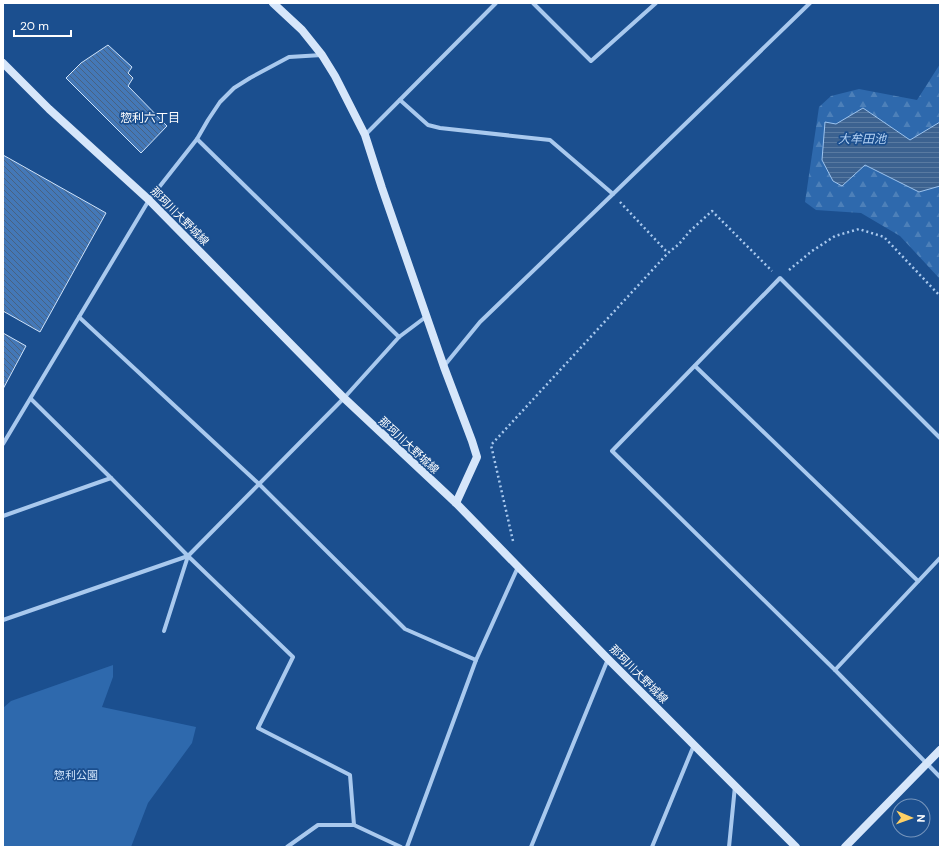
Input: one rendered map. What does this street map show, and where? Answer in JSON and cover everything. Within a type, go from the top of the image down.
[{"type":"main road","points":[[273,3],[302,30],[322,55],[335,76],[365,136],[444,367],[477,457],[456,503]]},
{"type":"main road","name":"那珂川大野城線","points":[[3,63],[49,109],[150,200],[344,398],[456,503],[608,659],[796,847]]},
{"type":"main road","points":[[845,847],[940,750]]},
{"type":"street","points":[[365,136],[496,3]]},
{"type":"street","points":[[533,3],[591,61],[656,3]]},
{"type":"street","points":[[444,367],[480,322],[810,3]]},
{"type":"street","points":[[3,444],[150,200],[197,139],[220,102],[234,88],[250,78],[290,58],[322,55]]},
{"type":"street","points":[[400,100],[428,125],[440,128],[550,140],[613,194]]},
{"type":"street","points":[[197,139],[400,337]]},
{"type":"street","points":[[940,438],[780,278],[612,452],[835,670],[940,777]]},
{"type":"street","points":[[3,620],[188,556],[344,398],[400,337],[427,315]]},
{"type":"street","points":[[79,317],[259,484],[405,629],[476,660]]},
{"type":"street","points":[[695,366],[918,581]]},
{"type":"street","points":[[31,399],[188,556],[293,657],[258,728],[350,774],[354,825]]},
{"type":"street","points":[[3,516],[111,478]]},
{"type":"street","points":[[164,631],[188,556]]},
{"type":"street","points":[[835,670],[940,558]]},
{"type":"street","points":[[407,847],[476,660],[519,566]]},
{"type":"street","points":[[532,847],[608,659]]},
{"type":"street","points":[[652,847],[694,745]]},
{"type":"street","points":[[729,847],[735,785]]},
{"type":"street","points":[[287,847],[318,824],[354,825],[401,847]]},
{"type":"path","points":[[613,194],[668,253]]},
{"type":"path","points":[[514,543],[491,445],[668,253],[712,212],[780,278],[812,251],[835,236],[859,229],[884,237],[940,296]]},
{"type":"green space","points":[[940,64],[940,122],[910,140],[863,108],[836,124],[865,165],[919,192],[940,186],[940,279],[900,236],[861,213],[816,210],[805,202],[819,107],[831,96],[859,89],[917,100]]},
{"type":"green space","name":"惣利公園","points":[[113,665],[113,677],[102,707],[196,727],[192,743],[148,803],[131,847],[3,847],[3,708],[11,701]]},
{"type":"water","name":"大牟田池","points":[[863,108],[910,140],[940,122],[940,186],[919,192],[865,165],[842,186],[833,181],[822,160],[825,122],[836,124]]},
{"type":"building","points":[[108,45],[132,67],[128,73],[133,78],[128,86],[167,126],[141,153],[66,78],[81,63]]},
{"type":"building","points":[[3,155],[106,213],[40,332],[3,311]]},
{"type":"building","points":[[3,333],[26,346],[3,389]]},
{"type":"district","name":"惣利六丁目","points":[[150,118]]}]
